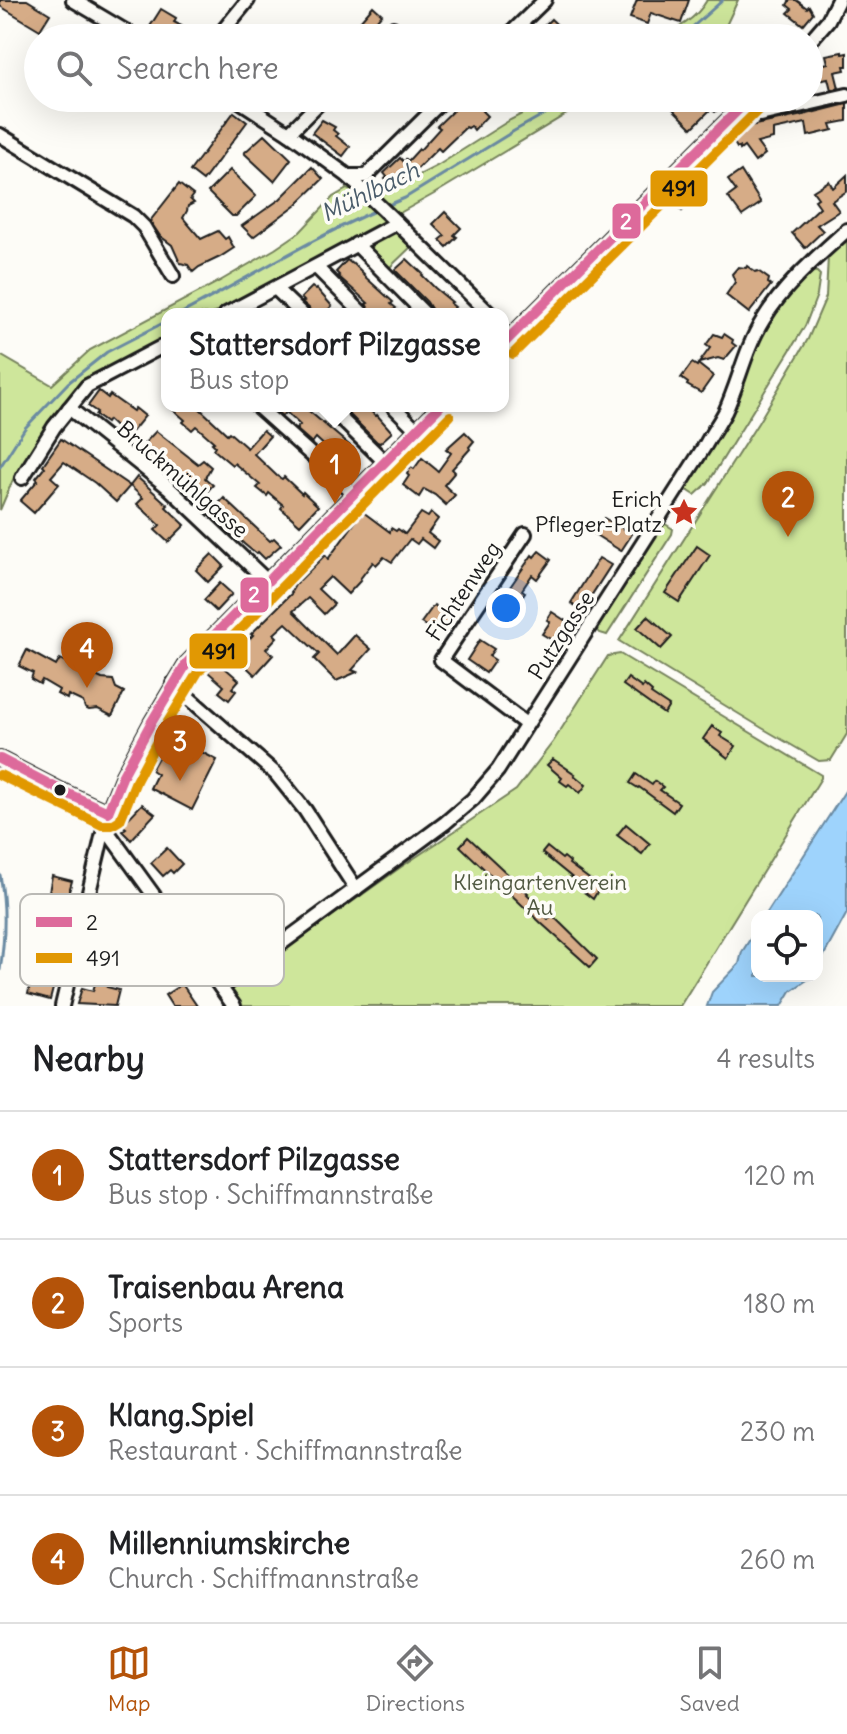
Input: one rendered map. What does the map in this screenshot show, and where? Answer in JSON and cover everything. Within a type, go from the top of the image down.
[{"type":"street","points":[[75,0],[114,24]]},
{"type":"street","points":[[228,24],[248,0]]},
{"type":"street","points":[[520,24],[545,0]]},
{"type":"street","points":[[823,26],[838,0]]},
{"type":"street","points":[[823,101],[847,95]]},
{"type":"street","points":[[257,112],[348,176],[484,308]]},
{"type":"street","points":[[289,133],[310,112]]},
{"type":"street","points":[[348,176],[366,176],[431,112]]},
{"type":"street","points":[[509,332],[736,112]]},
{"type":"street","points":[[0,135],[133,216],[144,227],[173,276]]},
{"type":"street","points":[[240,308],[356,244],[393,219]]},
{"type":"street","name":"Putzgasse","points":[[284,942],[445,823],[473,799],[498,770],[706,444],[725,411],[763,320],[783,292],[847,230]]},
{"type":"street","points":[[356,244],[419,308]]},
{"type":"street","points":[[316,267],[357,308]]},
{"type":"street","points":[[276,289],[296,308]]},
{"type":"street","points":[[22,478],[54,427],[87,386],[161,347]]},
{"type":"street","name":"Bruckmühlgasse","points":[[69,408],[168,487],[268,582]]},
{"type":"street","points":[[264,412],[354,493]]},
{"type":"street","points":[[334,412],[385,462]]},
{"type":"street","points":[[399,412],[417,430]]},
{"type":"street","points":[[89,894],[108,812],[123,775],[187,663],[434,412]]},
{"type":"street","name":"Fichtenweg","points":[[525,534],[441,660],[526,724]]},
{"type":"street","points":[[173,684],[276,774],[305,810],[356,889]]},
{"type":"street","points":[[0,759],[108,812]]},
{"type":"street","points":[[105,828],[153,894]]},
{"type":"street","points":[[62,1006],[67,986]]},
{"type":"street","points":[[221,988],[234,1006]]},
{"type":"green space","points":[[707,0],[738,0],[727,24],[684,24]]},
{"type":"green space","points":[[526,112],[570,112],[434,194],[243,300],[225,308],[169,308],[275,249],[300,232],[333,197],[347,189],[362,196],[386,192],[437,166]]},
{"type":"green space","points":[[389,231],[402,233],[413,245],[387,270],[367,250],[367,244]]},
{"type":"green space","points":[[847,239],[847,734],[831,760],[819,761],[619,641],[808,339],[826,297],[828,256]]},
{"type":"green space","points":[[810,271],[820,275],[817,295],[805,326],[708,483],[695,495],[684,488],[768,322],[787,295]]},
{"type":"green space","points":[[161,312],[161,339],[89,378],[60,411],[15,475],[0,510],[0,355],[52,385],[90,350]]},
{"type":"green space","points":[[662,522],[673,529],[672,534],[607,635],[600,633],[596,628]]},
{"type":"green space","name":"Kleingartenverein Au","points":[[620,654],[821,775],[680,1006],[241,1006],[230,989],[234,986],[284,986],[284,950],[516,790],[553,742],[608,656]]},
{"type":"water","points":[[847,788],[847,913],[823,957],[823,910],[769,910]]},
{"type":"water","points":[[751,938],[751,982],[804,982],[791,991],[782,1006],[707,1006],[712,992],[739,964]]},
{"type":"building","points":[[0,0],[27,0],[50,14],[44,24],[30,24],[0,6]]},
{"type":"building","points":[[637,0],[689,0],[681,23],[651,13],[647,24],[630,18]]},
{"type":"building","points":[[790,0],[796,0],[807,8],[809,6],[813,13],[802,24],[788,13],[792,9],[787,5]]},
{"type":"building","points":[[373,6],[382,14],[376,21],[380,24],[357,24]]},
{"type":"building","points":[[161,9],[176,18],[174,22],[178,24],[152,24]]},
{"type":"building","points":[[847,53],[845,70],[835,72],[839,88],[831,90],[828,78],[823,79],[823,64],[828,63],[826,55]]},
{"type":"building","points":[[847,104],[847,121],[831,124],[833,130],[808,136],[806,123],[773,130],[773,139],[757,143],[765,154],[755,162],[744,147],[740,150],[737,148],[729,134],[745,126]]},
{"type":"building","points":[[234,112],[247,122],[203,181],[190,171]]},
{"type":"building","points":[[452,112],[483,112],[487,116],[474,130],[471,126],[466,127],[441,151],[438,148],[396,185],[385,179],[384,173],[400,158],[408,161],[440,128],[437,126]]},
{"type":"building","points":[[676,112],[708,112],[692,128]]},
{"type":"building","points":[[322,120],[335,127],[336,136],[350,147],[343,156],[312,133]]},
{"type":"building","points":[[265,134],[291,159],[274,181],[244,153]]},
{"type":"building","points":[[312,167],[323,179],[297,204],[253,237],[242,226],[280,199]]},
{"type":"building","points":[[230,170],[256,196],[236,216],[232,216],[208,192]]},
{"type":"building","points":[[741,171],[761,203],[742,216],[728,197],[736,191],[728,180]]},
{"type":"building","points":[[847,175],[847,191],[832,201],[839,211],[817,225],[823,231],[805,248],[792,233],[820,207],[813,191],[829,181],[833,188]]},
{"type":"building","points":[[692,178],[703,190],[682,211],[672,201]]},
{"type":"building","points":[[179,184],[193,195],[190,199],[194,203],[188,206],[183,218],[201,239],[218,231],[225,239],[228,237],[234,248],[193,272],[188,265],[180,263],[172,245],[160,236],[150,221]]},
{"type":"building","points":[[445,212],[461,228],[447,247],[440,240],[445,236],[433,224]]},
{"type":"building","points":[[407,259],[455,307],[430,308],[395,270]]},
{"type":"building","points":[[347,260],[353,263],[396,308],[368,308],[368,303],[336,272]]},
{"type":"building","points":[[747,266],[769,279],[771,285],[749,313],[726,295],[735,282],[732,274],[738,267]]},
{"type":"building","points":[[312,287],[332,306],[309,308],[301,298]]},
{"type":"building","points":[[714,334],[722,337],[724,334],[736,346],[724,360],[718,358],[699,363],[710,348],[706,345]]},
{"type":"building","points":[[692,363],[713,376],[701,393],[681,378]]},
{"type":"building","points":[[99,391],[145,416],[127,438],[108,420],[106,423],[95,415],[97,412],[88,406]]},
{"type":"building","points":[[176,412],[203,412],[247,448],[263,430],[270,436],[254,454],[277,476],[284,477],[318,506],[300,525],[281,508],[283,505],[257,488],[260,485],[213,449],[214,442],[196,426],[192,430],[183,422],[185,420]]},
{"type":"building","points":[[286,412],[310,412],[358,455],[341,470],[326,456],[330,451],[316,438],[312,443],[296,429],[300,425]]},
{"type":"building","points":[[347,412],[372,412],[377,415],[392,432],[380,443]]},
{"type":"building","points":[[156,431],[198,464],[203,460],[211,467],[205,478],[213,485],[203,496],[194,488],[186,491],[180,485],[184,481],[141,447]]},
{"type":"building","points":[[465,432],[474,441],[452,469],[455,472],[444,485],[455,495],[446,505],[424,489],[419,497],[403,485],[411,467],[414,469],[422,458],[438,471],[451,453],[446,449]]},
{"type":"building","points":[[61,439],[130,486],[116,502],[64,462],[51,477],[59,484],[34,513],[20,501],[38,480],[36,478],[45,467],[43,465]]},
{"type":"building","points":[[137,477],[185,525],[168,542],[155,530],[160,525],[137,504],[143,498],[130,486]]},
{"type":"building","points":[[224,498],[270,541],[274,538],[281,545],[265,559],[258,552],[256,554],[238,538],[240,536],[234,528],[213,510]]},
{"type":"building","points":[[363,512],[390,532],[391,528],[405,534],[421,513],[428,517],[431,513],[438,519],[428,533],[438,541],[433,548],[421,539],[417,544],[410,539],[392,562],[384,557],[376,565],[373,562],[348,594],[330,577],[318,589],[334,604],[324,614],[308,598],[293,611],[337,655],[355,635],[371,649],[352,670],[357,672],[336,681],[314,659],[319,654],[286,623],[274,634],[277,637],[266,649],[273,655],[255,675],[234,655],[292,593],[295,585],[325,555],[328,559]]},
{"type":"building","points":[[604,518],[632,534],[621,551],[594,534]]},
{"type":"building","points":[[697,546],[710,555],[679,602],[665,593]]},
{"type":"building","points":[[539,551],[551,560],[537,579],[532,575],[515,607],[510,603],[504,611],[497,606],[532,555],[534,557]]},
{"type":"building","points":[[212,554],[224,566],[208,582],[196,570]]},
{"type":"building","points":[[599,558],[611,565],[582,610],[571,603]]},
{"type":"building","points":[[220,583],[232,594],[216,611],[204,600]]},
{"type":"building","points":[[434,605],[452,617],[442,631],[432,624],[429,628],[421,623]]},
{"type":"building","points":[[552,612],[569,623],[557,643],[542,634]]},
{"type":"building","points":[[648,616],[672,637],[661,649],[637,628]]},
{"type":"building","points":[[480,640],[494,649],[489,656],[495,660],[486,673],[467,660]]},
{"type":"building","points":[[27,650],[56,666],[60,659],[102,679],[113,680],[116,688],[124,692],[112,716],[98,709],[89,710],[83,702],[57,694],[59,690],[42,680],[40,684],[31,679],[33,673],[19,666]]},
{"type":"building","points":[[217,661],[239,680],[232,688],[236,691],[229,700],[219,692],[224,686],[208,672]]},
{"type":"building","points":[[628,678],[642,688],[644,685],[669,706],[664,714],[623,685]]},
{"type":"building","points":[[712,726],[722,733],[720,736],[736,746],[728,758],[703,739]]},
{"type":"building","points":[[176,739],[217,760],[192,810],[150,788],[157,774],[151,770],[162,750],[169,753]]},
{"type":"building","points":[[553,759],[586,785],[580,793],[560,781],[562,778],[547,765]]},
{"type":"building","points":[[636,774],[652,785],[655,781],[663,787],[660,790],[679,803],[673,812],[630,783]]},
{"type":"building","points":[[142,804],[155,814],[131,840],[122,831],[126,828],[122,825]]},
{"type":"building","points":[[626,824],[650,844],[642,854],[617,835]]},
{"type":"building","points":[[468,837],[528,893],[548,919],[552,915],[597,959],[590,967],[460,846]]},
{"type":"building","points":[[547,847],[600,887],[593,899],[584,892],[586,889],[542,853]]},
{"type":"building","points":[[167,848],[182,864],[173,873],[170,870],[163,876],[151,863]]},
{"type":"building","points":[[52,876],[72,881],[68,894],[49,894]]},
{"type":"building","points":[[30,986],[54,986],[50,1000],[28,994]]},
{"type":"building","points":[[94,986],[119,990],[115,1006],[77,1004],[82,988],[93,991]]},
{"type":"building","points":[[183,986],[197,1006],[172,1006],[165,995]]},
{"type":"waterway","name":"Mühlbach","points":[[696,24],[723,0]]},
{"type":"waterway","name":"Mühlbach","points":[[386,206],[405,198],[548,112]]},
{"type":"waterway","name":"Mühlbach","points":[[191,308],[303,246],[379,209]]},
{"type":"waterway","name":"Mühlbach","points":[[0,467],[25,428],[68,383],[107,352],[161,324]]},
{"type":"waterway","name":"Mühlbach","points":[[0,875],[4,922],[0,970]]},
{"type":"transit line","name":"2","points":[[509,338],[736,112]]},
{"type":"transit line","name":"491","points":[[513,354],[756,112]]},
{"type":"transit line","name":"2","points":[[108,812],[123,775],[187,663],[434,412]]},
{"type":"transit line","name":"491","points":[[0,775],[102,825],[112,825],[120,820],[136,781],[198,672],[450,416]]},
{"type":"transit line","name":"2","points":[[0,759],[108,812]]},
{"type":"place","name":"Stattersdorf Pilzgasse","points":[[335,504]]},
{"type":"place","name":"Erich Pfleger-Platz","points":[[684,512]]},
{"type":"place","name":"Traisenbau Arena","points":[[788,537]]},
{"type":"place","name":"Millenniumskirche","points":[[87,688]]},
{"type":"place","name":"Klang.Spiel","points":[[180,781]]}]
